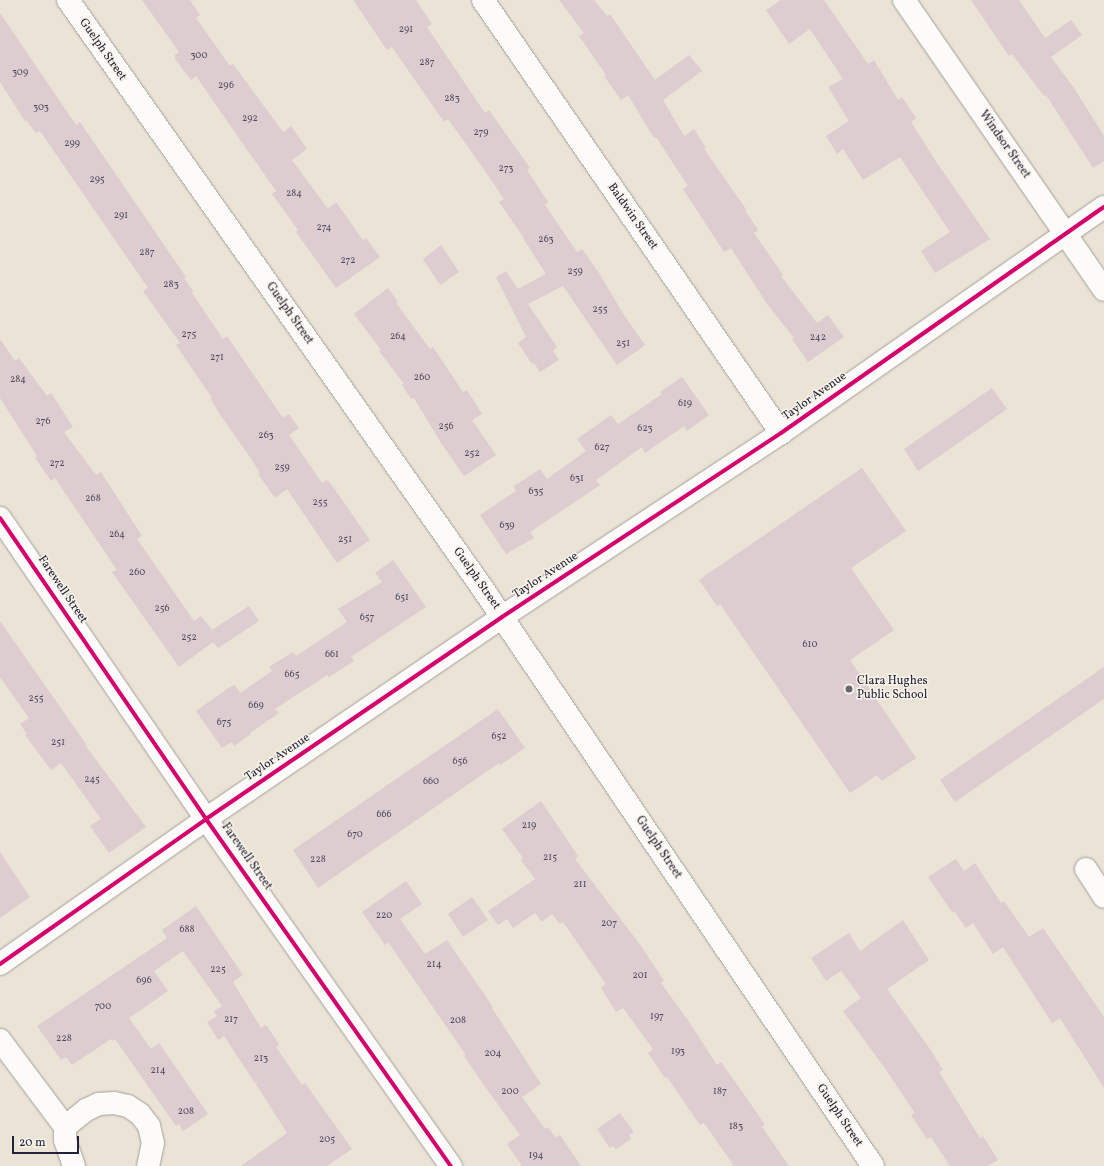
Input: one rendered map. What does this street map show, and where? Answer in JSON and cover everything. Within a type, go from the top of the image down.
[{"type":"street","name":"Guelph Street","points":[[68,0],[502,617],[873,1166]]},
{"type":"street","name":"Baldwin Street","points":[[483,0],[781,433]]},
{"type":"street","name":"Windsor Street","points":[[904,0],[1104,290]]},
{"type":"street","name":"Taylor Avenue","points":[[0,964],[206,819],[502,617],[781,433],[1104,207]]},
{"type":"street","name":"Farewell Street","points":[[0,518],[206,819],[451,1166]]},
{"type":"street","points":[[1086,869],[1104,897]]},
{"type":"street","points":[[0,1040],[65,1127],[66,1140],[74,1166]]},
{"type":"street","points":[[65,1127],[86,1110],[99,1104],[114,1102],[128,1106],[140,1114],[149,1126],[153,1143],[148,1166]]},
{"type":"building","points":[[142,0],[190,0],[200,15],[196,18],[230,66],[233,64],[283,132],[291,126],[307,149],[292,160],[328,209],[336,202],[363,240],[366,238],[380,257],[336,288],[296,232],[298,230],[272,194],[276,191],[196,76],[191,80],[175,59],[175,55],[179,52]]},
{"type":"building","points":[[353,0],[416,0],[432,24],[427,27],[485,113],[489,110],[530,168],[527,170],[548,202],[545,205],[577,252],[582,249],[645,345],[617,365],[563,286],[528,304],[557,347],[553,351],[559,360],[540,372],[534,363],[532,364],[518,343],[526,337],[496,277],[506,271],[518,289],[546,274],[524,238],[499,202],[504,199],[483,168],[448,119],[444,122],[392,47],[387,50]]},
{"type":"building","points":[[559,0],[594,0],[607,16],[610,14],[655,80],[689,55],[702,71],[663,100],[684,136],[694,129],[706,148],[704,149],[746,209],[745,210],[758,230],[754,233],[783,275],[781,276],[817,323],[828,315],[844,337],[808,362],[792,339],[794,338],[767,304],[731,248],[724,252],[683,189],[688,186],[656,137],[654,138],[628,95],[621,100],[604,76],[606,75],[579,36],[584,33]]},
{"type":"building","points":[[781,0],[824,0],[868,64],[874,60],[898,100],[902,97],[916,118],[911,122],[937,163],[990,239],[935,273],[921,251],[950,232],[900,157],[863,180],[843,149],[837,154],[826,136],[849,121],[828,87],[843,79],[810,29],[789,44],[766,10]]},
{"type":"building","points":[[971,0],[1019,0],[1045,38],[1071,20],[1082,35],[1051,57],[1074,88],[1104,136],[1104,161],[1093,168],[1046,95],[1044,96],[1012,54],[1009,56]]},
{"type":"building","points":[[0,13],[76,125],[80,122],[186,277],[184,278],[193,291],[192,293],[223,339],[227,336],[283,418],[289,414],[299,428],[289,435],[322,483],[327,480],[331,484],[370,540],[337,563],[287,489],[275,498],[258,474],[260,473],[254,463],[219,413],[211,399],[212,398],[176,345],[180,343],[143,291],[148,288],[40,131],[36,133],[26,120],[25,121],[0,82]]},
{"type":"building","points":[[441,245],[459,272],[440,285],[423,259]]},
{"type":"building","points":[[388,288],[398,302],[396,303],[430,349],[433,347],[463,392],[467,390],[482,414],[472,420],[496,455],[464,476],[441,443],[414,398],[411,399],[402,385],[404,384],[354,314]]},
{"type":"building","points":[[0,339],[15,361],[19,358],[47,396],[51,393],[73,427],[64,432],[96,475],[101,472],[142,536],[137,539],[194,621],[201,616],[212,630],[249,606],[259,621],[218,648],[213,642],[179,667],[112,572],[117,570],[55,478],[51,481],[35,458],[37,456],[0,398]]},
{"type":"building","points":[[682,377],[709,415],[687,431],[684,426],[645,453],[642,447],[596,480],[600,485],[530,532],[534,538],[506,554],[480,515],[516,491],[514,486],[540,469],[547,479],[586,451],[577,439],[611,415],[618,424],[662,394],[660,392]]},
{"type":"building","points":[[992,388],[1007,409],[918,471],[904,449]]},
{"type":"building","points":[[862,468],[906,531],[851,568],[894,630],[850,660],[916,758],[882,781],[877,775],[850,793],[720,604],[717,606],[699,580]]},
{"type":"building","points":[[393,560],[426,607],[351,657],[354,661],[329,677],[327,675],[275,709],[279,713],[234,746],[232,742],[222,748],[196,711],[230,687],[235,685],[240,693],[272,671],[269,667],[293,652],[296,656],[347,622],[338,609],[382,582],[375,573]]},
{"type":"building","points":[[0,621],[86,744],[85,745],[146,827],[109,853],[90,826],[101,819],[61,763],[51,770],[25,735],[27,734],[20,724],[29,718],[0,677]]},
{"type":"building","points":[[1104,667],[1104,699],[955,802],[940,780]]},
{"type":"building","points":[[498,709],[525,748],[500,765],[499,763],[318,888],[293,850]]},
{"type":"building","points":[[541,801],[578,856],[575,859],[641,946],[664,981],[661,983],[717,1065],[721,1062],[748,1100],[765,1125],[762,1127],[789,1166],[734,1166],[704,1123],[700,1125],[667,1077],[665,1078],[648,1053],[653,1049],[623,1008],[616,1012],[601,988],[606,984],[563,922],[560,924],[552,914],[542,922],[535,913],[513,928],[507,919],[498,925],[488,911],[535,879],[521,860],[523,858],[502,829]]},
{"type":"building","points":[[0,852],[30,897],[0,918]]},
{"type":"building","points":[[956,859],[964,871],[975,863],[1001,903],[1004,901],[1029,937],[1043,928],[1104,1017],[1104,1088],[1060,1018],[1052,1023],[1003,947],[993,954],[973,923],[966,928],[954,911],[952,912],[928,877]]},
{"type":"building","points":[[406,881],[422,904],[400,919],[425,954],[447,940],[493,1007],[492,1008],[541,1084],[522,1097],[545,1129],[548,1127],[556,1138],[560,1135],[581,1166],[522,1166],[507,1144],[520,1135],[481,1081],[464,1056],[466,1055],[388,942],[385,945],[362,912]]},
{"type":"building","points":[[472,897],[488,920],[463,937],[448,914]]},
{"type":"building","points":[[196,906],[243,975],[233,982],[261,1028],[266,1025],[279,1044],[276,1047],[302,1085],[305,1083],[352,1149],[327,1166],[241,1166],[287,1133],[256,1084],[258,1081],[255,1083],[224,1036],[218,1040],[207,1022],[217,1016],[214,1011],[222,1006],[183,951],[154,971],[168,991],[129,1018],[151,1049],[159,1043],[208,1114],[183,1131],[179,1124],[176,1126],[115,1039],[113,1041],[111,1039],[72,1065],[66,1057],[61,1060],[37,1026],[167,938],[162,930]]},
{"type":"building","points":[[903,920],[929,960],[887,989],[930,1049],[943,1070],[939,1072],[980,1138],[983,1136],[998,1160],[988,1166],[950,1166],[931,1137],[927,1139],[911,1115],[915,1113],[884,1067],[843,1011],[861,998],[841,971],[826,981],[811,958],[849,933],[860,951]]},
{"type":"building","points":[[620,1113],[634,1132],[629,1135],[631,1139],[616,1149],[613,1146],[610,1148],[597,1129]]},
{"type":"cycle path","points":[[0,964],[206,819],[502,617],[781,433],[1104,207]]},
{"type":"cycle path","points":[[0,518],[206,819],[451,1166]]},
{"type":"place","name":"Clara Hughes Public School","points":[[849,689]]}]
